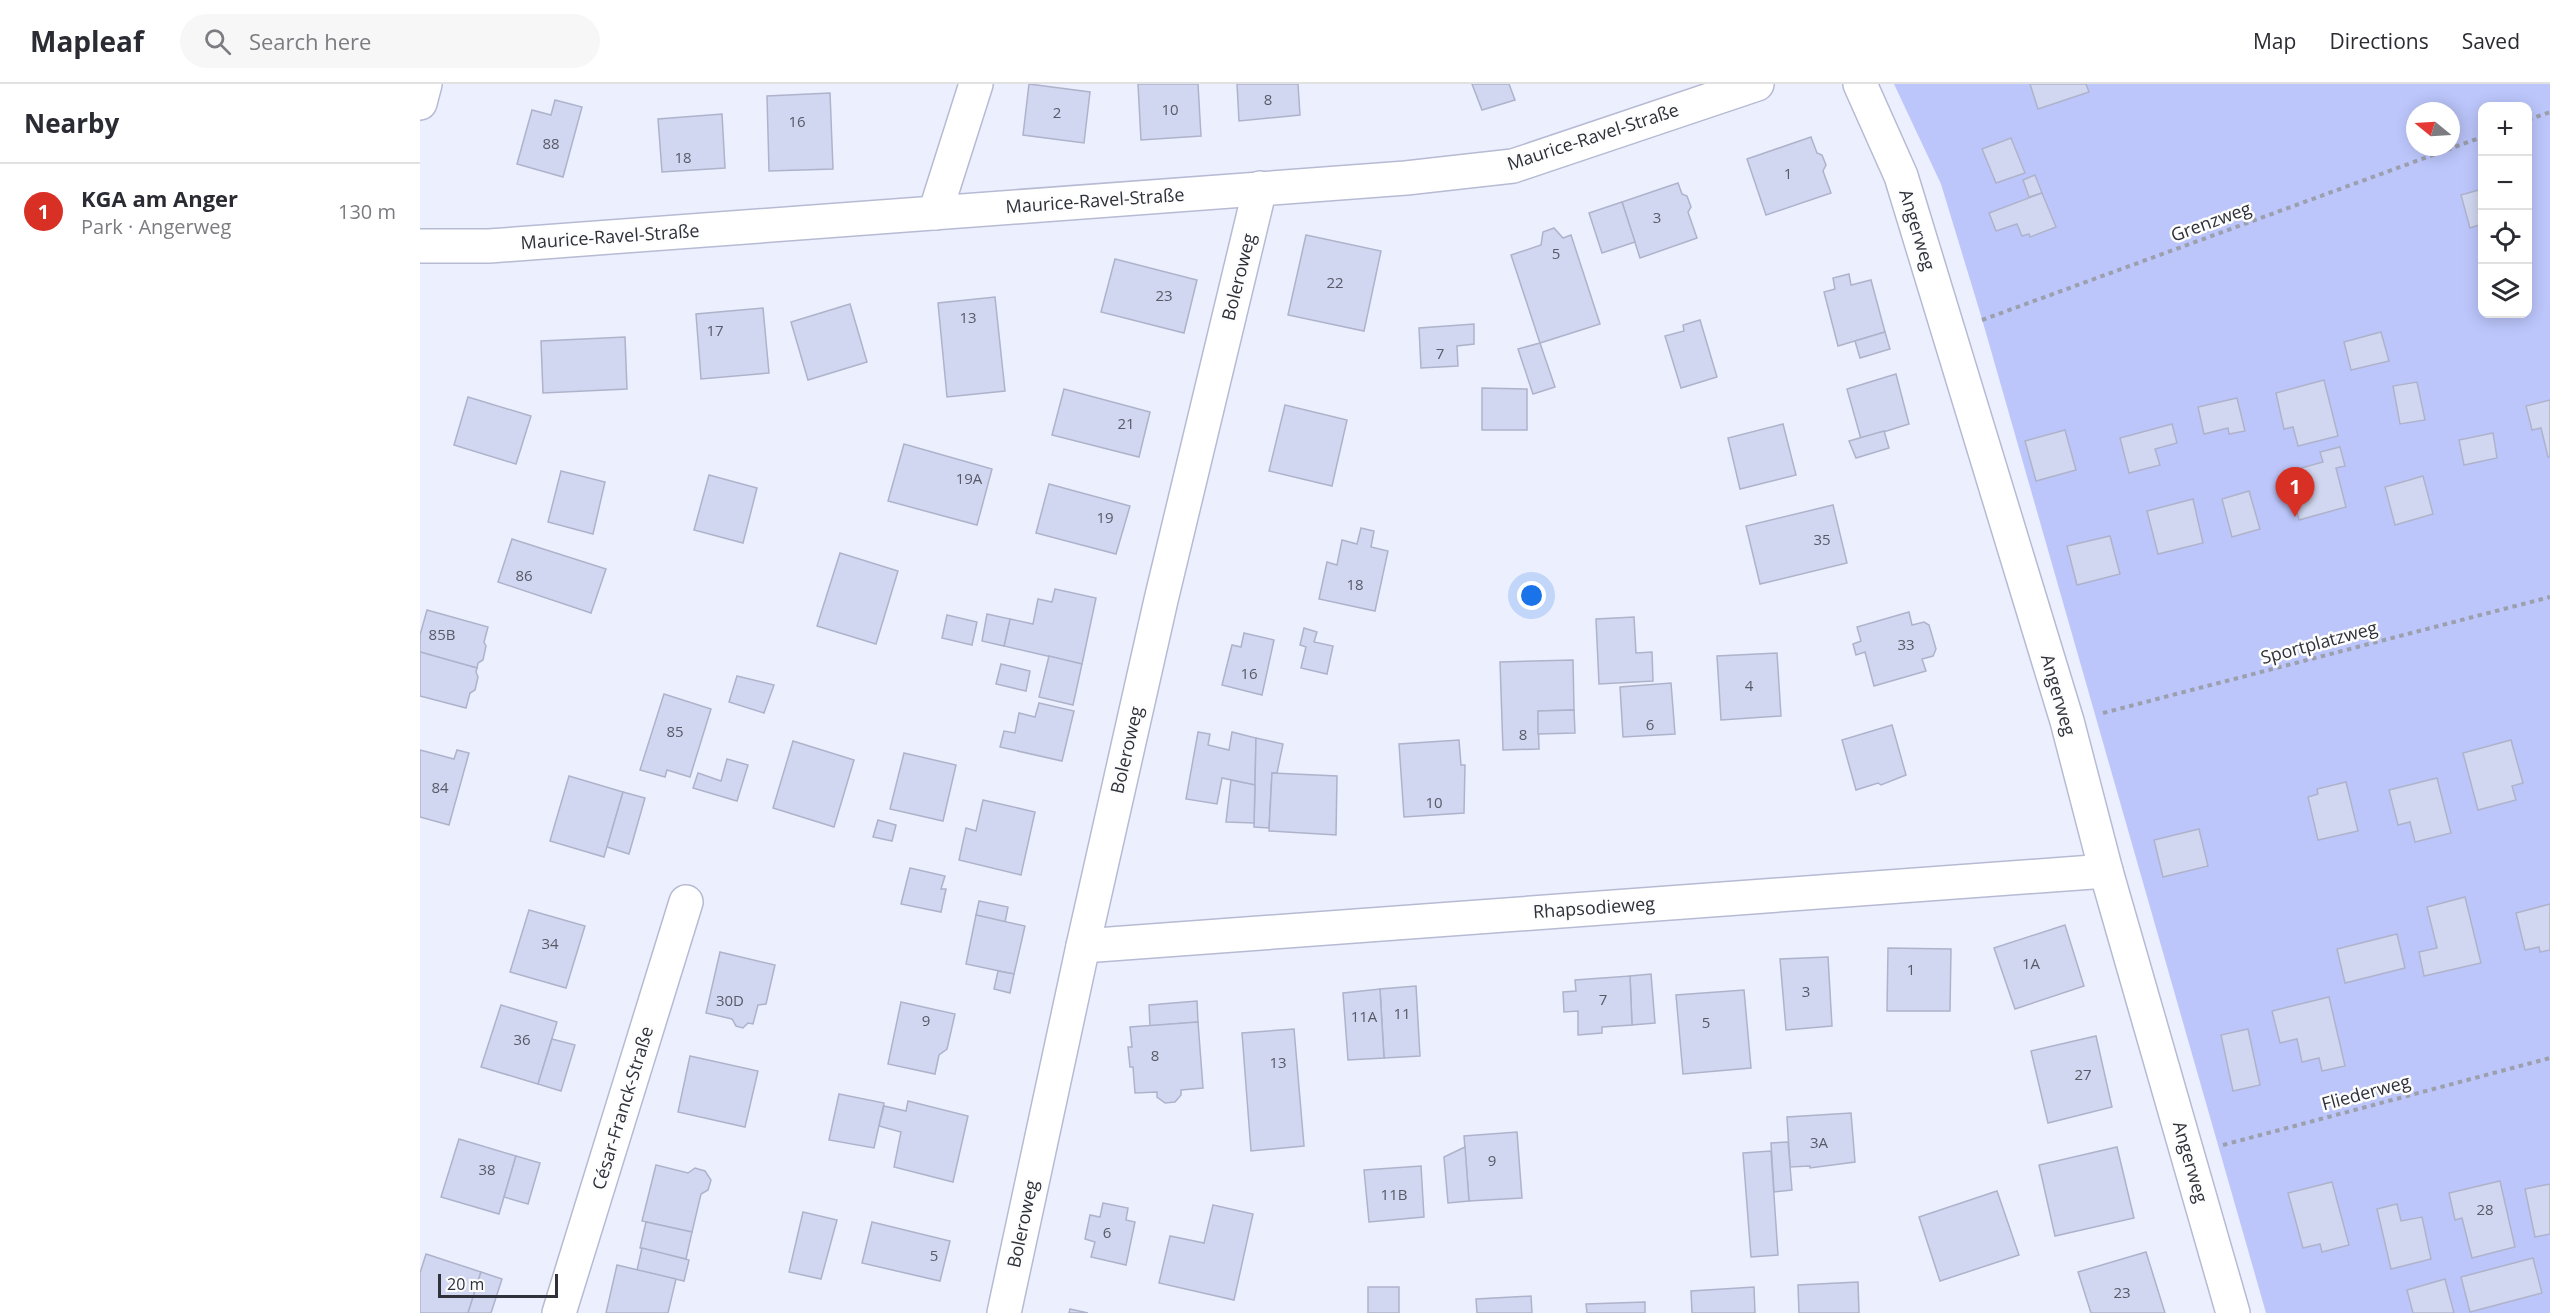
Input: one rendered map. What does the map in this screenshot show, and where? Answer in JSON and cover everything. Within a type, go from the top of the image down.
[{"type":"street","points":[[420,103],[426,84]]},
{"type":"street","points":[[935,213],[976,84]]},
{"type":"street","name":"Maurice-Ravel-Straße","points":[[420,246],[489,246],[1406,178],[1513,166],[1757,84]]},
{"type":"street","name":"Angerweg","points":[[1860,84],[1901,176],[2067,721],[2106,871],[2233,1313]]},
{"type":"street","name":"Boleroweg","points":[[1004,1313],[1158,611],[1260,188]]},
{"type":"street","name":"Rhapsodieweg","points":[[1083,946],[2106,871]]},
{"type":"street","name":"César-Franck-Straße","points":[[559,1313],[686,902]]},
{"type":"path","points":[[2532,119],[2550,112]]},
{"type":"path","name":"Grenzweg","points":[[1948,331],[2478,138]]},
{"type":"path","name":"Sportplatzweg","points":[[2096,715],[2550,597]]},
{"type":"path","name":"Fliederweg","points":[[2188,1154],[2550,1058]]},
{"type":"shaded area","points":[[1894,84],[2550,84],[2550,1313],[2266,1313],[1982,319],[1941,184]]},
{"type":"building","points":[[1029,84],[1090,92],[1084,143],[1023,135]]},
{"type":"building","points":[[1138,84],[1198,84],[1201,136],[1141,140]]},
{"type":"building","points":[[1237,84],[1298,84],[1300,115],[1239,121]]},
{"type":"building","points":[[1472,84],[1509,84],[1515,100],[1482,110]]},
{"type":"building","points":[[2030,84],[2086,84],[2089,92],[2038,109]]},
{"type":"building","points":[[830,93],[833,169],[769,171],[767,96]]},
{"type":"building","points":[[555,100],[582,107],[563,177],[517,164],[532,110],[551,115]]},
{"type":"building","points":[[722,114],[725,168],[662,172],[658,119]]},
{"type":"building","points":[[1811,137],[1817,153],[1822,155],[1826,165],[1823,171],[1831,193],[1766,215],[1747,159]]},
{"type":"building","points":[[2011,138],[2025,173],[1996,183],[1982,149]]},
{"type":"building","points":[[2035,175],[2042,193],[2029,197],[2023,180]]},
{"type":"building","points":[[1678,183],[1691,207],[1688,212],[1697,238],[1640,258],[1622,202]]},
{"type":"building","points":[[2478,190],[2478,225],[2470,228],[2461,195]]},
{"type":"building","points":[[2042,193],[2056,227],[2030,237],[2029,234],[2022,236],[2017,224],[1996,231],[1989,213]]},
{"type":"building","points":[[1622,202],[1635,242],[1602,253],[1589,213]]},
{"type":"building","points":[[1554,228],[1563,238],[1571,235],[1600,324],[1540,343],[1511,255],[1541,245],[1543,232]]},
{"type":"building","points":[[1306,235],[1381,251],[1364,331],[1288,315]]},
{"type":"building","points":[[1115,259],[1197,280],[1184,333],[1101,312]]},
{"type":"building","points":[[1849,274],[1851,285],[1871,280],[1885,332],[1838,346],[1824,292],[1835,289],[1833,278]]},
{"type":"building","points":[[995,297],[1005,391],[947,397],[938,303]]},
{"type":"building","points":[[850,304],[867,362],[808,380],[791,322]]},
{"type":"building","points":[[763,308],[769,373],[701,379],[696,314]]},
{"type":"building","points":[[1700,320],[1717,377],[1681,388],[1665,336],[1684,331],[1683,325]]},
{"type":"building","points":[[1474,324],[1474,344],[1457,346],[1458,366],[1421,368],[1419,328]]},
{"type":"building","points":[[1885,332],[1890,349],[1860,358],[1855,341]]},
{"type":"building","points":[[2381,332],[2389,361],[2351,370],[2344,342]]},
{"type":"building","points":[[625,337],[627,389],[543,393],[541,341]]},
{"type":"building","points":[[1540,343],[1555,387],[1533,394],[1518,349]]},
{"type":"building","points":[[1896,374],[1909,424],[1861,439],[1847,389]]},
{"type":"building","points":[[2324,380],[2338,436],[2298,446],[2293,427],[2284,429],[2276,393]]},
{"type":"building","points":[[2417,382],[2425,420],[2400,424],[2393,386]]},
{"type":"building","points":[[1482,388],[1527,389],[1527,430],[1482,430]]},
{"type":"building","points":[[1064,389],[1150,412],[1139,457],[1052,435]]},
{"type":"building","points":[[468,397],[531,416],[516,464],[454,445]]},
{"type":"building","points":[[2237,398],[2245,431],[2229,434],[2228,428],[2204,434],[2198,407]]},
{"type":"building","points":[[2550,400],[2550,457],[2548,457],[2541,428],[2532,430],[2526,406]]},
{"type":"building","points":[[1285,405],[1347,420],[1332,486],[1269,471]]},
{"type":"building","points":[[1783,424],[1796,475],[1740,489],[1728,438]]},
{"type":"building","points":[[2172,424],[2177,443],[2155,449],[2160,465],[2129,473],[2120,438]]},
{"type":"building","points":[[2065,430],[2076,470],[2036,481],[2025,441]]},
{"type":"building","points":[[1884,431],[1889,448],[1856,458],[1849,441]]},
{"type":"building","points":[[2493,433],[2497,458],[2464,465],[2459,440]]},
{"type":"building","points":[[904,444],[992,469],[977,525],[888,501]]},
{"type":"building","points":[[2340,447],[2345,466],[2336,468],[2346,507],[2299,520],[2287,472],[2323,462],[2320,452]]},
{"type":"building","points":[[561,471],[605,482],[593,534],[548,522]]},
{"type":"building","points":[[709,475],[757,488],[743,543],[694,530]]},
{"type":"building","points":[[2423,476],[2433,514],[2395,525],[2385,487]]},
{"type":"building","points":[[1049,484],[1130,506],[1116,554],[1036,533]]},
{"type":"building","points":[[2249,491],[2260,529],[2232,537],[2222,499]]},
{"type":"building","points":[[2193,499],[2203,543],[2158,554],[2147,511]]},
{"type":"building","points":[[1833,505],[1847,563],[1760,584],[1746,526]]},
{"type":"building","points":[[1361,528],[1374,531],[1371,547],[1388,551],[1375,611],[1319,599],[1327,562],[1337,565],[1342,540],[1357,544]]},
{"type":"building","points":[[2110,536],[2120,574],[2077,585],[2067,546]]},
{"type":"building","points":[[512,539],[606,569],[591,613],[498,582]]},
{"type":"building","points":[[840,553],[898,571],[876,644],[817,626]]},
{"type":"building","points":[[1055,589],[1096,598],[1082,664],[1004,646],[1010,619],[1033,624],[1038,599],[1052,602]]},
{"type":"building","points":[[427,610],[488,627],[483,660],[478,663],[477,668],[420,652],[420,635]]},
{"type":"building","points":[[1909,612],[1912,625],[1924,622],[1929,625],[1936,649],[1933,656],[1922,659],[1926,671],[1874,686],[1865,652],[1856,655],[1853,644],[1861,641],[1857,627]]},
{"type":"building","points":[[987,614],[1010,619],[1004,646],[982,641]]},
{"type":"building","points":[[947,615],[977,622],[972,645],[942,638]]},
{"type":"building","points":[[1634,617],[1636,653],[1652,652],[1653,681],[1599,684],[1596,619]]},
{"type":"building","points":[[1304,628],[1317,632],[1314,642],[1333,646],[1327,674],[1301,668],[1306,647],[1300,645]]},
{"type":"building","points":[[1244,633],[1274,640],[1262,695],[1222,685],[1232,645],[1241,647]]},
{"type":"building","points":[[420,652],[477,668],[478,677],[475,690],[470,693],[466,708],[420,696]]},
{"type":"building","points":[[1777,653],[1781,716],[1721,720],[1717,656]]},
{"type":"building","points":[[1049,656],[1082,664],[1073,705],[1039,697]]},
{"type":"building","points":[[1573,660],[1574,710],[1538,711],[1539,749],[1503,750],[1500,662]]},
{"type":"building","points":[[1001,664],[1030,671],[1026,691],[996,684]]},
{"type":"building","points":[[737,676],[774,685],[764,713],[729,702]]},
{"type":"building","points":[[1671,683],[1675,734],[1623,737],[1620,687]]},
{"type":"building","points":[[664,694],[711,709],[690,777],[667,770],[665,777],[640,770]]},
{"type":"building","points":[[1039,703],[1074,711],[1062,761],[1000,747],[1004,731],[1015,733],[1019,713],[1035,717]]},
{"type":"building","points":[[1574,710],[1575,733],[1538,734],[1538,711]]},
{"type":"building","points":[[1892,725],[1906,775],[1881,785],[1878,783],[1856,790],[1842,740]]},
{"type":"building","points":[[1198,732],[1210,734],[1208,745],[1229,750],[1232,732],[1256,738],[1255,785],[1222,778],[1217,804],[1186,799]]},
{"type":"building","points":[[1256,738],[1283,744],[1277,773],[1272,773],[1269,828],[1254,827]]},
{"type":"building","points":[[1459,740],[1461,765],[1465,765],[1464,813],[1404,817],[1399,744]]},
{"type":"building","points":[[2511,740],[2523,783],[2512,786],[2516,800],[2478,810],[2463,753]]},
{"type":"building","points":[[793,741],[854,760],[834,827],[773,808]]},
{"type":"building","points":[[420,750],[454,759],[457,750],[469,753],[449,825],[420,817]]},
{"type":"building","points":[[904,753],[956,765],[943,821],[890,809]]},
{"type":"building","points":[[727,759],[748,765],[737,801],[693,788],[698,773],[721,781]]},
{"type":"building","points":[[1272,773],[1337,776],[1336,835],[1269,831]]},
{"type":"building","points":[[569,776],[623,792],[604,857],[550,841]]},
{"type":"building","points":[[2437,778],[2451,833],[2415,842],[2410,822],[2398,825],[2389,790]]},
{"type":"building","points":[[1231,780],[1255,785],[1254,823],[1226,822]]},
{"type":"building","points":[[2346,782],[2358,831],[2318,840],[2308,797],[2318,794],[2317,789]]},
{"type":"building","points":[[623,792],[645,798],[629,854],[607,847]]},
{"type":"building","points":[[983,800],[1035,812],[1021,875],[959,860],[966,828],[976,831]]},
{"type":"building","points":[[878,820],[896,825],[892,841],[873,837]]},
{"type":"building","points":[[2199,829],[2208,866],[2163,877],[2154,840]]},
{"type":"building","points":[[910,868],[945,876],[941,889],[946,889],[941,912],[901,904]]},
{"type":"building","points":[[2465,897],[2481,963],[2424,976],[2419,952],[2437,948],[2427,907]]},
{"type":"building","points":[[979,901],[1008,907],[1005,922],[976,915]]},
{"type":"building","points":[[2550,904],[2550,950],[2540,952],[2539,947],[2525,950],[2516,913]]},
{"type":"building","points":[[529,910],[585,926],[566,988],[510,972]]},
{"type":"building","points":[[976,915],[1025,926],[1014,974],[966,964]]},
{"type":"building","points":[[2065,925],[2084,986],[2015,1009],[1994,948]]},
{"type":"building","points":[[2397,934],[2405,968],[2345,983],[2337,949]]},
{"type":"building","points":[[1888,948],[1951,949],[1950,1011],[1887,1011]]},
{"type":"building","points":[[720,952],[775,965],[766,1004],[758,1005],[753,1024],[748,1023],[743,1028],[736,1026],[732,1019],[706,1013]]},
{"type":"building","points":[[1828,957],[1832,1026],[1786,1030],[1780,959]]},
{"type":"building","points":[[998,971],[1014,974],[1010,993],[994,989]]},
{"type":"building","points":[[1651,974],[1655,1023],[1632,1025],[1630,976]]},
{"type":"building","points":[[1630,976],[1632,1025],[1602,1027],[1602,1033],[1578,1035],[1578,1011],[1564,1012],[1563,992],[1576,991],[1575,980]]},
{"type":"building","points":[[1416,986],[1420,1056],[1384,1058],[1380,989]]},
{"type":"building","points":[[1380,989],[1384,1058],[1348,1060],[1343,993]]},
{"type":"building","points":[[1744,990],[1751,1068],[1683,1074],[1676,995]]},
{"type":"building","points":[[2329,997],[2345,1066],[2322,1071],[2319,1058],[2302,1062],[2297,1039],[2280,1043],[2272,1011]]},
{"type":"building","points":[[1197,1001],[1198,1022],[1150,1026],[1149,1005]]},
{"type":"building","points":[[901,1002],[955,1014],[947,1049],[939,1055],[935,1074],[888,1064]]},
{"type":"building","points":[[501,1005],[557,1022],[538,1084],[481,1067]]},
{"type":"building","points":[[1198,1022],[1203,1088],[1181,1090],[1181,1095],[1175,1102],[1165,1103],[1157,1097],[1157,1092],[1135,1093],[1133,1067],[1130,1067],[1128,1047],[1132,1047],[1130,1027]]},
{"type":"building","points":[[1294,1029],[1304,1146],[1251,1151],[1242,1033]]},
{"type":"building","points":[[2248,1029],[2260,1085],[2233,1091],[2221,1035]]},
{"type":"building","points":[[2096,1036],[2112,1107],[2048,1123],[2031,1051]]},
{"type":"building","points":[[552,1039],[575,1045],[561,1091],[538,1084]]},
{"type":"building","points":[[690,1056],[758,1071],[745,1127],[678,1112]]},
{"type":"building","points":[[839,1094],[884,1103],[874,1148],[829,1140]]},
{"type":"building","points":[[908,1101],[968,1116],[953,1182],[894,1167],[901,1132],[879,1126],[884,1106],[906,1111]]},
{"type":"building","points":[[1851,1113],[1855,1162],[1810,1168],[1810,1166],[1790,1167],[1787,1117]]},
{"type":"building","points":[[1517,1132],[1522,1198],[1469,1201],[1464,1136]]},
{"type":"building","points":[[459,1139],[516,1156],[499,1214],[441,1197]]},
{"type":"building","points":[[1788,1142],[1792,1190],[1774,1192],[1771,1143]]},
{"type":"building","points":[[1465,1147],[1469,1201],[1448,1203],[1444,1157]]},
{"type":"building","points":[[2117,1147],[2134,1218],[2055,1236],[2039,1165]]},
{"type":"building","points":[[1771,1151],[1778,1255],[1751,1257],[1743,1153]]},
{"type":"building","points":[[516,1156],[540,1163],[528,1204],[504,1197]]},
{"type":"building","points":[[656,1165],[688,1173],[695,1168],[705,1171],[711,1180],[708,1190],[701,1194],[692,1232],[642,1221]]},
{"type":"building","points":[[1421,1166],[1424,1217],[1369,1222],[1364,1170]]},
{"type":"building","points":[[2500,1181],[2515,1247],[2472,1258],[2462,1218],[2455,1220],[2449,1193]]},
{"type":"building","points":[[2332,1182],[2349,1245],[2322,1252],[2320,1244],[2303,1248],[2288,1193]]},
{"type":"building","points":[[2550,1184],[2550,1234],[2535,1237],[2525,1189]]},
{"type":"building","points":[[1997,1191],[2019,1255],[1940,1281],[1919,1217]]},
{"type":"building","points":[[1103,1203],[1128,1208],[1126,1220],[1135,1222],[1126,1265],[1091,1257],[1095,1242],[1085,1239],[1090,1215],[1100,1217]]},
{"type":"building","points":[[2397,1204],[2401,1221],[2422,1217],[2431,1259],[2391,1269],[2377,1209]]},
{"type":"building","points":[[1213,1205],[1253,1214],[1234,1300],[1159,1283],[1170,1236],[1204,1243]]},
{"type":"building","points":[[803,1212],[837,1220],[821,1279],[789,1272]]},
{"type":"building","points":[[646,1222],[692,1232],[686,1259],[640,1248]]},
{"type":"building","points":[[872,1222],[950,1241],[940,1281],[862,1263]]},
{"type":"building","points":[[642,1248],[689,1260],[684,1281],[637,1270]]},
{"type":"building","points":[[2146,1252],[2165,1313],[2091,1313],[2078,1272]]},
{"type":"building","points":[[426,1254],[481,1272],[468,1313],[420,1313],[420,1273]]},
{"type":"building","points":[[2533,1258],[2542,1293],[2470,1312],[2461,1277]]},
{"type":"building","points":[[617,1265],[676,1279],[668,1313],[606,1313]]},
{"type":"building","points":[[481,1272],[502,1279],[491,1313],[468,1313]]},
{"type":"building","points":[[2445,1279],[2454,1313],[2413,1313],[2407,1290]]},
{"type":"building","points":[[1858,1282],[1859,1313],[1799,1313],[1798,1285]]},
{"type":"building","points":[[1368,1287],[1399,1287],[1399,1313],[1368,1313]]},
{"type":"building","points":[[1754,1287],[1755,1313],[1692,1313],[1691,1291]]},
{"type":"building","points":[[1531,1296],[1532,1313],[1477,1313],[1476,1299]]},
{"type":"building","points":[[1645,1302],[1645,1313],[1587,1313],[1586,1304]]},
{"type":"building","points":[[1070,1309],[1088,1313],[1069,1313]]},
{"type":"place","name":"KGA am Anger","points":[[2295,517]]}]
